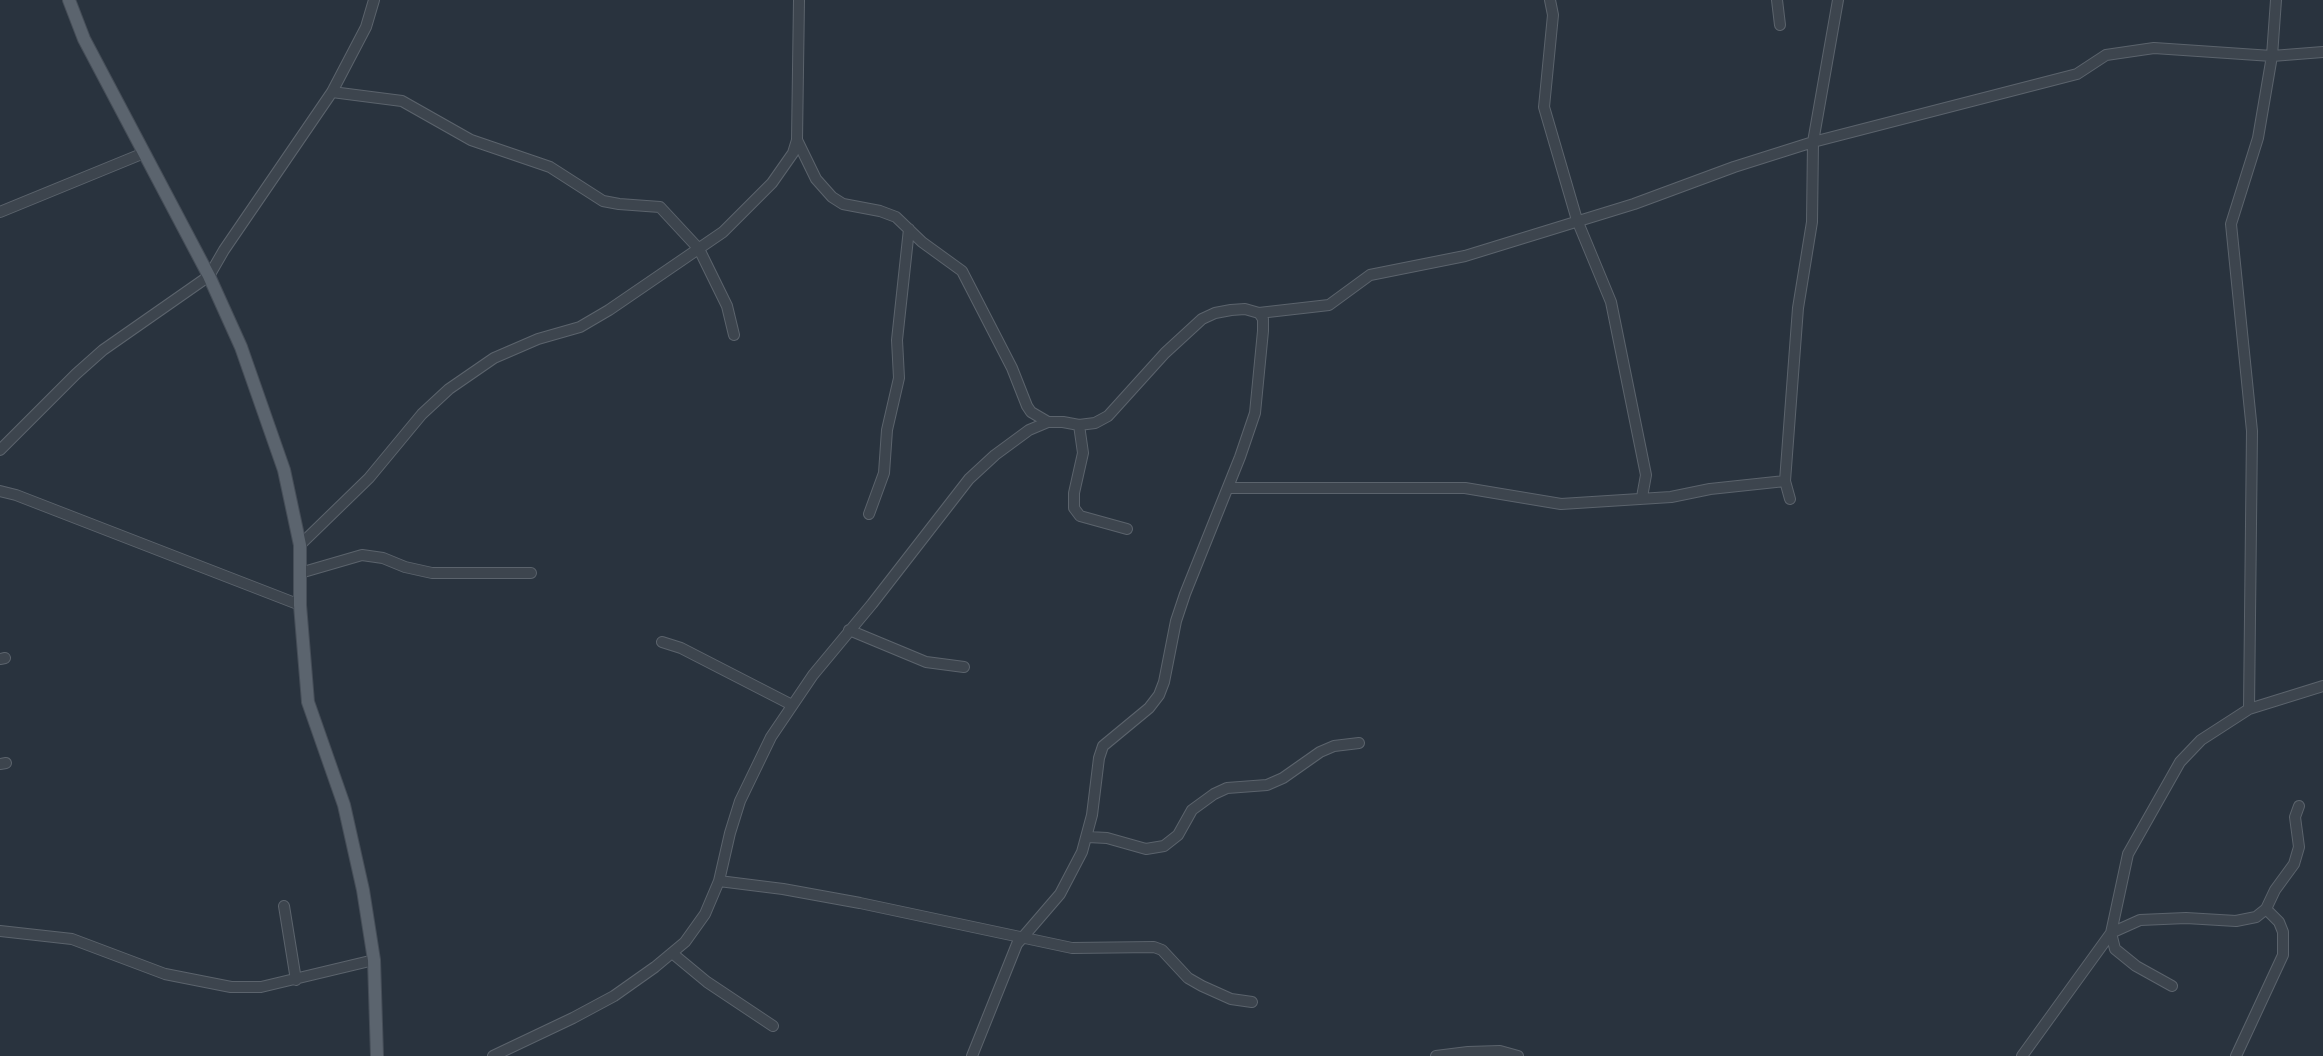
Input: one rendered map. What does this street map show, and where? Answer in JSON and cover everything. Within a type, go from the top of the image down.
[{"type":"main road","points":[[69,0],[84,38],[209,276],[241,347],[284,470],[300,545],[300,605],[308,702],[344,805],[363,890],[374,960],[377,1056]]},
{"type":"street","points":[[0,450],[76,374],[103,350],[209,276],[224,250],[332,92],[366,27],[374,0]]},
{"type":"street","points":[[300,545],[369,478],[430,405],[455,385],[494,358],[512,349],[591,322],[723,232],[772,184],[793,153],[797,140],[799,0]]},
{"type":"street","points":[[1550,0],[1553,23],[1544,108],[1577,220],[1611,302],[1646,475],[1642,497]]},
{"type":"street","points":[[1777,0],[1780,25]]},
{"type":"street","points":[[1790,499],[1785,481],[1798,308],[1812,222],[1814,142],[1838,0]]},
{"type":"street","points":[[2249,709],[2252,431],[2232,224],[2258,138],[2272,56],[2276,0]]},
{"type":"street","points":[[493,1056],[573,1018],[614,996],[685,942],[705,914],[718,881],[740,801],[771,737],[813,675],[969,479],[995,455],[1029,430],[1048,422],[1063,422],[1079,425],[1095,423],[1108,416],[1169,348],[1202,319],[1215,313],[1231,310],[1245,309],[1259,313],[1329,305],[1370,275],[1465,256],[1577,220],[1634,204],[1734,167],[1814,142],[2077,74],[2106,55],[2154,48],[2272,56],[2323,52]]},
{"type":"street","points":[[332,92],[402,101],[471,140],[550,167],[603,201],[619,204],[660,207],[699,249],[727,306],[734,335]]},
{"type":"street","points":[[797,140],[812,173],[832,197],[843,204],[880,211],[896,217],[922,242],[962,271],[1012,368],[1027,406],[1031,412],[1048,422]]},
{"type":"street","points":[[0,212],[144,153]]},
{"type":"street","points":[[869,514],[884,472],[887,430],[899,378],[897,340],[909,229]]},
{"type":"street","points":[[972,1056],[1010,958],[1022,937],[1041,918],[1060,894],[1082,852],[1088,837],[1099,758],[1103,746],[1148,708],[1159,695],[1164,682],[1175,628],[1185,594],[1228,488],[1255,413],[1263,331],[1263,319],[1259,313]]},
{"type":"street","points":[[1079,425],[1083,453],[1074,493],[1074,508],[1080,516],[1127,529]]},
{"type":"street","points":[[1228,488],[1465,488],[1561,504],[1642,497],[1671,497],[1710,489],[1785,481]]},
{"type":"street","points":[[0,491],[16,495],[300,605]]},
{"type":"street","points":[[300,573],[362,555],[383,558],[405,567],[432,573],[531,573]]},
{"type":"street","points":[[849,630],[926,662],[964,667]]},
{"type":"street","points":[[662,642],[681,648],[721,671],[792,705]]},
{"type":"street","points":[[2022,1056],[2111,933],[2128,854],[2180,762],[2201,740],[2249,709],[2323,686]]},
{"type":"street","points":[[1088,837],[1107,838],[1146,849],[1164,846],[1178,835],[1192,810],[1214,794],[1227,788],[1267,785],[1283,778],[1320,752],[1334,746],[1359,743]]},
{"type":"street","points":[[2111,933],[2140,920],[2186,918],[2236,921],[2256,917],[2266,909],[2275,890],[2294,864],[2299,847],[2295,818],[2299,806]]},
{"type":"street","points":[[718,881],[790,890],[1072,948],[1154,947],[1162,950],[1188,978],[1202,986],[1231,999],[1252,1002]]},
{"type":"street","points":[[284,906],[296,980]]},
{"type":"street","points":[[2236,1056],[2283,954],[2283,932],[2279,922],[2266,909]]},
{"type":"street","points":[[0,931],[72,939],[137,965],[195,981],[231,987],[261,987],[296,980],[374,960]]},
{"type":"street","points":[[2111,933],[2115,949],[2136,966],[2172,986]]},
{"type":"street","points":[[672,953],[707,982],[773,1026]]},
{"type":"street","points":[[1436,1056],[1468,1052],[1500,1051],[1518,1056]]}]
